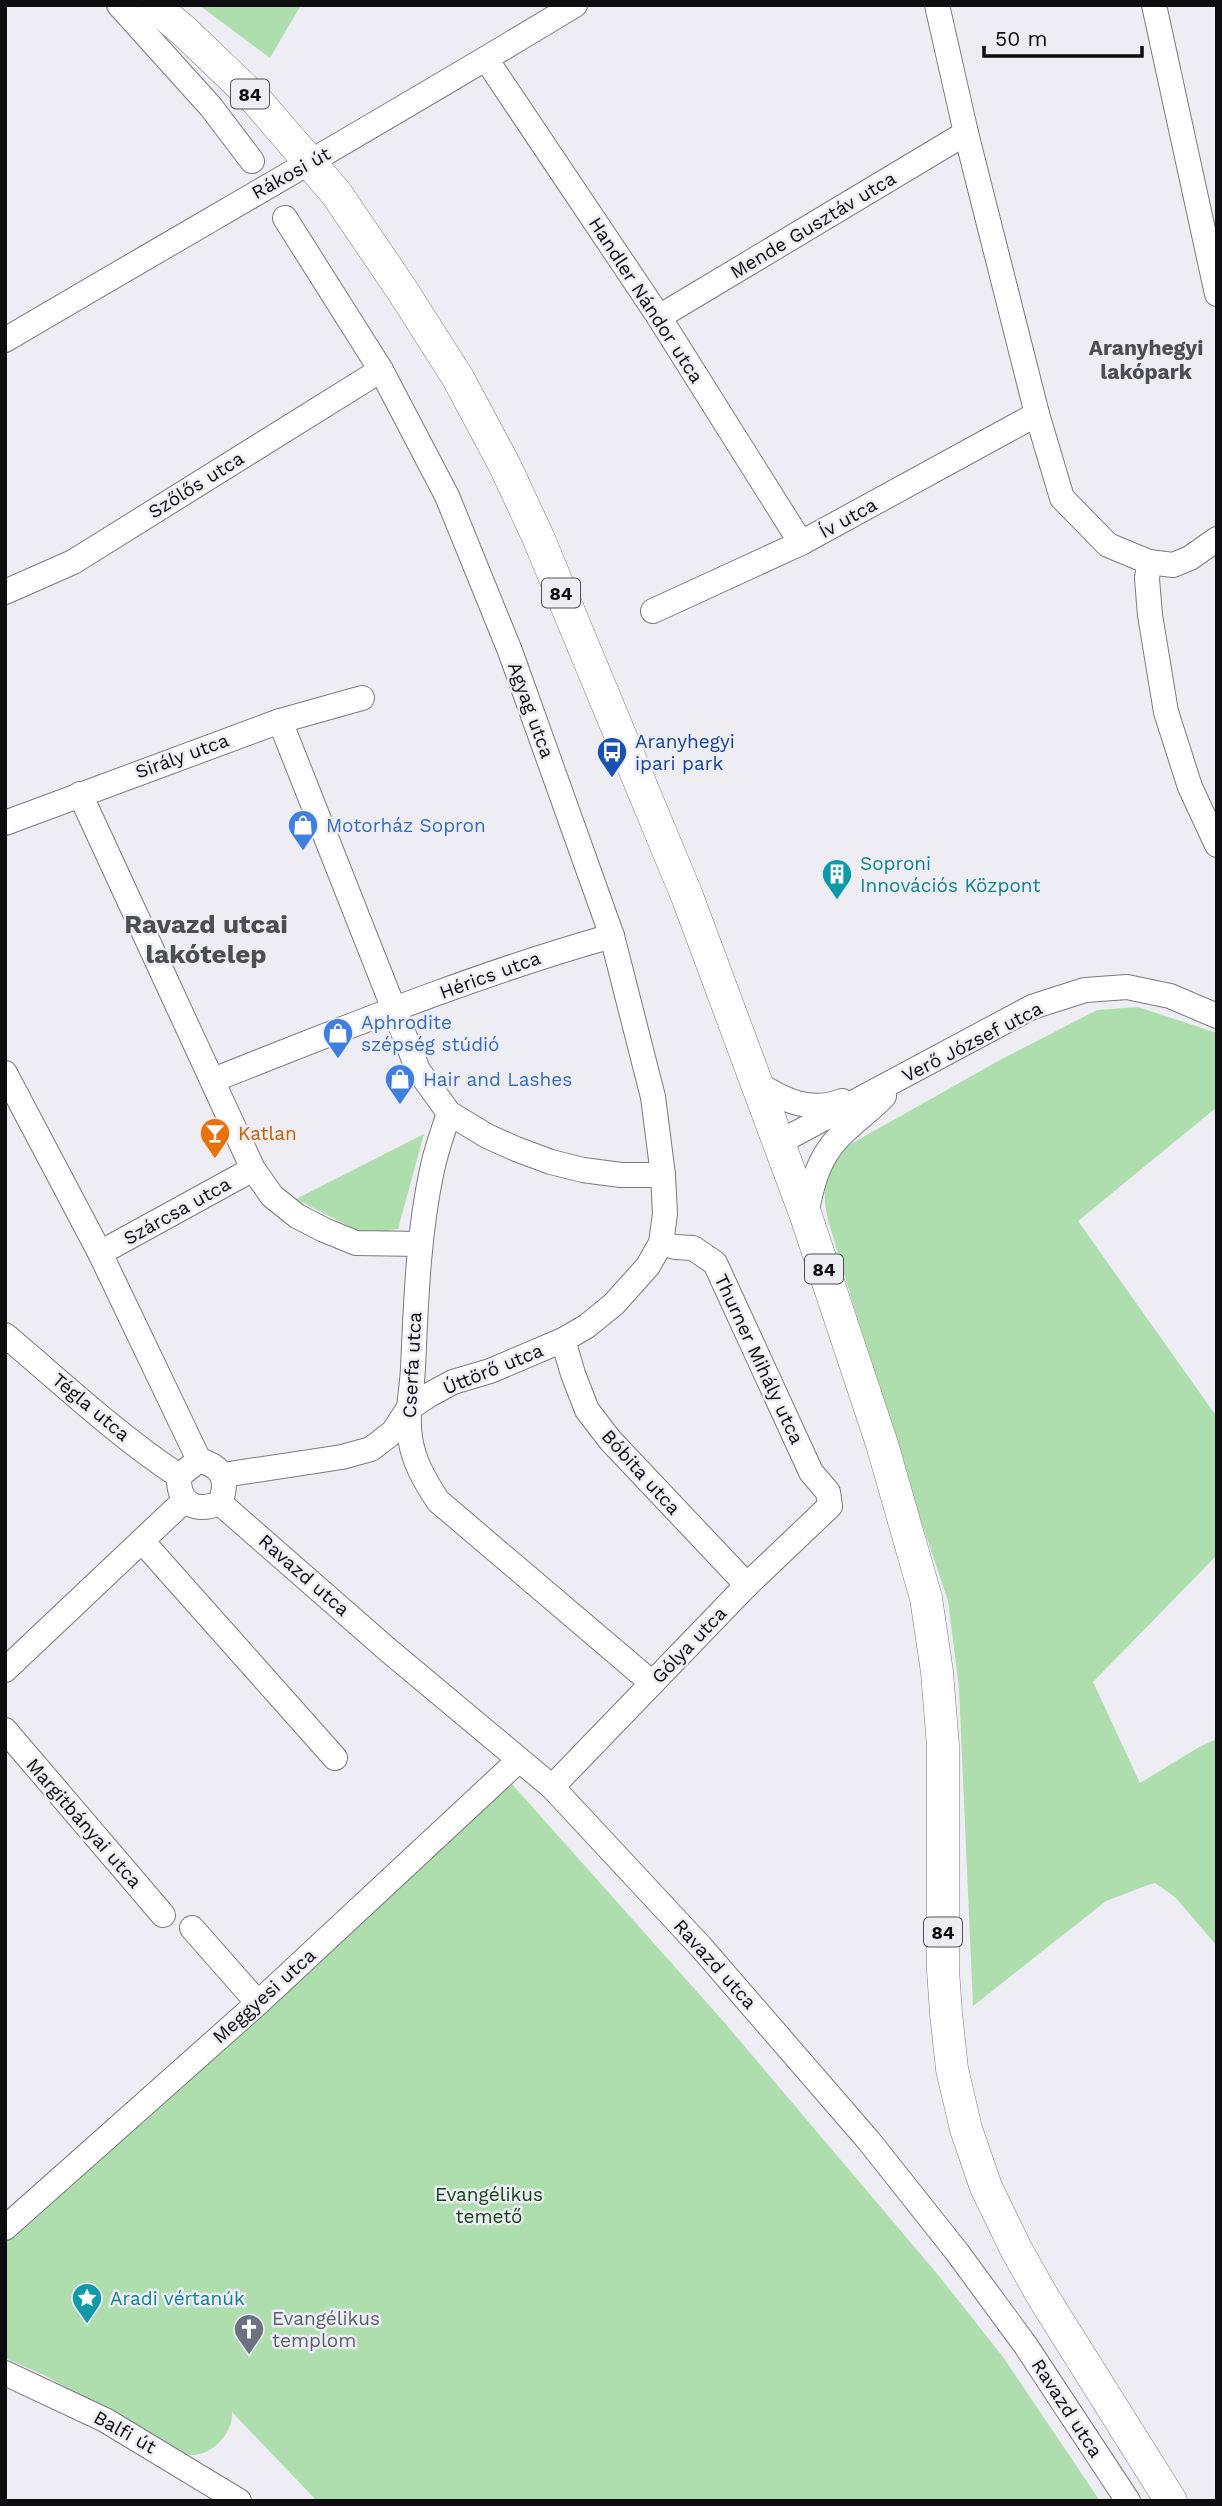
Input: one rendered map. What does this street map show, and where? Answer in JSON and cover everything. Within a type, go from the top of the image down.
[{"type":"main road","name":"84","points":[[153,5],[257,101],[335,193],[457,378],[505,466],[538,537],[687,896],[806,1216],[882,1444],[926,1598],[937,1672],[943,1745],[943,1957],[946,2013],[952,2069],[966,2129],[986,2187],[1016,2249],[1043,2297],[1171,2501]]},
{"type":"street","points":[[119,5],[212,107],[252,161]]},
{"type":"street","name":"Rákosi út","points":[[5,340],[575,5]]},
{"type":"street","points":[[937,5],[966,133],[1037,414],[1062,498],[1108,545],[1149,562],[1173,565],[1190,558],[1217,539]]},
{"type":"street","points":[[1154,5],[1217,294]]},
{"type":"street","name":"Handler Nándor utca","points":[[486,59],[659,317],[801,543]]},
{"type":"street","name":"Mende Gusztáv utca","points":[[659,317],[966,133]]},
{"type":"street","name":"Agyag utca","points":[[285,218],[381,370],[447,496],[529,701],[612,936],[653,1097],[663,1175],[665,1214],[661,1243]]},
{"type":"street","name":"Szőlős utca","points":[[5,592],[73,562],[381,370]]},
{"type":"street","name":"Ív utca","points":[[653,611],[801,543],[1037,414]]},
{"type":"street","points":[[1149,562],[1147,579],[1150,615],[1167,712],[1190,787],[1217,845]]},
{"type":"street","name":"Sirály utca","points":[[5,823],[280,721],[362,698]]},
{"type":"street","points":[[280,721],[418,1070],[449,1113],[487,1136],[551,1162],[621,1175],[663,1175]]},
{"type":"street","points":[[80,794],[253,1169],[272,1196],[297,1216],[356,1243],[421,1244]]},
{"type":"street","name":"Hérics utca","points":[[213,1080],[393,1009],[545,955],[612,936]]},
{"type":"street","name":"Verő József utca","points":[[778,1143],[1032,1007],[1085,990],[1127,987],[1138,989],[1170,996],[1217,1016]]},
{"type":"street","points":[[5,1073],[100,1253],[199,1460],[213,1464],[223,1475],[225,1490],[220,1503],[208,1508],[197,1507],[185,1500],[179,1488],[179,1476],[199,1460]]},
{"type":"street","points":[[757,1083],[787,1100],[818,1107],[837,1103],[902,1078]]},
{"type":"street","points":[[806,1216],[816,1172],[838,1138],[902,1078]]},
{"type":"street","name":"Cserfa utca","points":[[449,1113],[432,1168],[421,1244],[408,1409],[410,1439],[420,1472],[438,1501],[652,1683]]},
{"type":"street","points":[[778,1143],[802,1148],[838,1138]]},
{"type":"street","name":"Szárcsa utca","points":[[100,1253],[253,1169]]},
{"type":"street","name":"Úttörő utca","points":[[223,1475],[342,1457],[371,1449],[393,1432],[408,1409],[453,1382],[490,1371],[563,1340],[587,1326],[614,1304],[649,1266],[661,1243]]},
{"type":"street","name":"Thurner Mihály utca","points":[[661,1243],[693,1248],[715,1263],[811,1472],[828,1492],[830,1506]]},
{"type":"street","name":"Tégla utca","points":[[5,1335],[152,1458],[179,1476]]},
{"type":"street","name":"Bóbita utca","points":[[563,1340],[587,1410],[610,1440],[747,1585]]},
{"type":"street","points":[[5,1670],[185,1500]]},
{"type":"street","name":"Ravazd utca","points":[[220,1503],[388,1650],[552,1787],[701,1947],[869,2141],[957,2252],[1026,2346],[1128,2501]]},
{"type":"street","name":"Gólya utca","points":[[552,1787],[747,1585],[830,1506]]},
{"type":"street","points":[[142,1541],[335,1758]]},
{"type":"street","name":"Margitbányai utca","points":[[5,1730],[163,1915]]},
{"type":"street","name":"Meggyesi utca","points":[[5,2228],[258,2003],[519,1760]]},
{"type":"street","points":[[192,1928],[258,2003]]},
{"type":"street","name":"Balfi út","points":[[5,2373],[105,2420],[239,2501]]},
{"type":"green space","points":[[199,5],[301,5],[270,58]]},
{"type":"green space","points":[[1138,1007],[1217,1033],[1217,1107],[1078,1221],[1217,1417],[1217,1555],[1093,1682],[1140,1783],[1217,1739],[1217,1946],[1175,1897],[1155,1883],[1106,1901],[973,2006],[959,1688],[948,1601],[895,1443],[828,1220],[825,1188],[830,1171],[849,1145],[1000,1060],[1097,1010]]},
{"type":"green space","points":[[424,1134],[398,1229],[366,1235],[296,1199]]},
{"type":"green space","name":"Evangélikus temető","points":[[511,1783],[724,2022],[939,2276],[1003,2357],[1100,2501],[317,2501],[232,2412],[230,2427],[214,2447],[199,2454],[188,2455],[44,2375],[5,2358],[5,2240],[48,2206]]},
{"type":"place","name":"Aranyhegyi ipari park","points":[[612,779]]},
{"type":"place","name":"Motorház Sopron","points":[[303,852]]},
{"type":"place","name":"Soproni Innovációs Központ","points":[[837,901]]},
{"type":"place","name":"Aphrodite szépség stúdió","points":[[338,1060]]},
{"type":"place","name":"Hair and Lashes","points":[[400,1106]]},
{"type":"place","name":"Katlan","points":[[215,1160]]},
{"type":"place","name":"Aradi vértanúk","points":[[87,2325]]},
{"type":"place","name":"Evangélikus templom","points":[[249,2356]]},
{"type":"district","name":"Aranyhegyi lakópark","points":[[1146,359]]},
{"type":"district","name":"Ravazd utcai lakótelep","points":[[206,939]]}]
